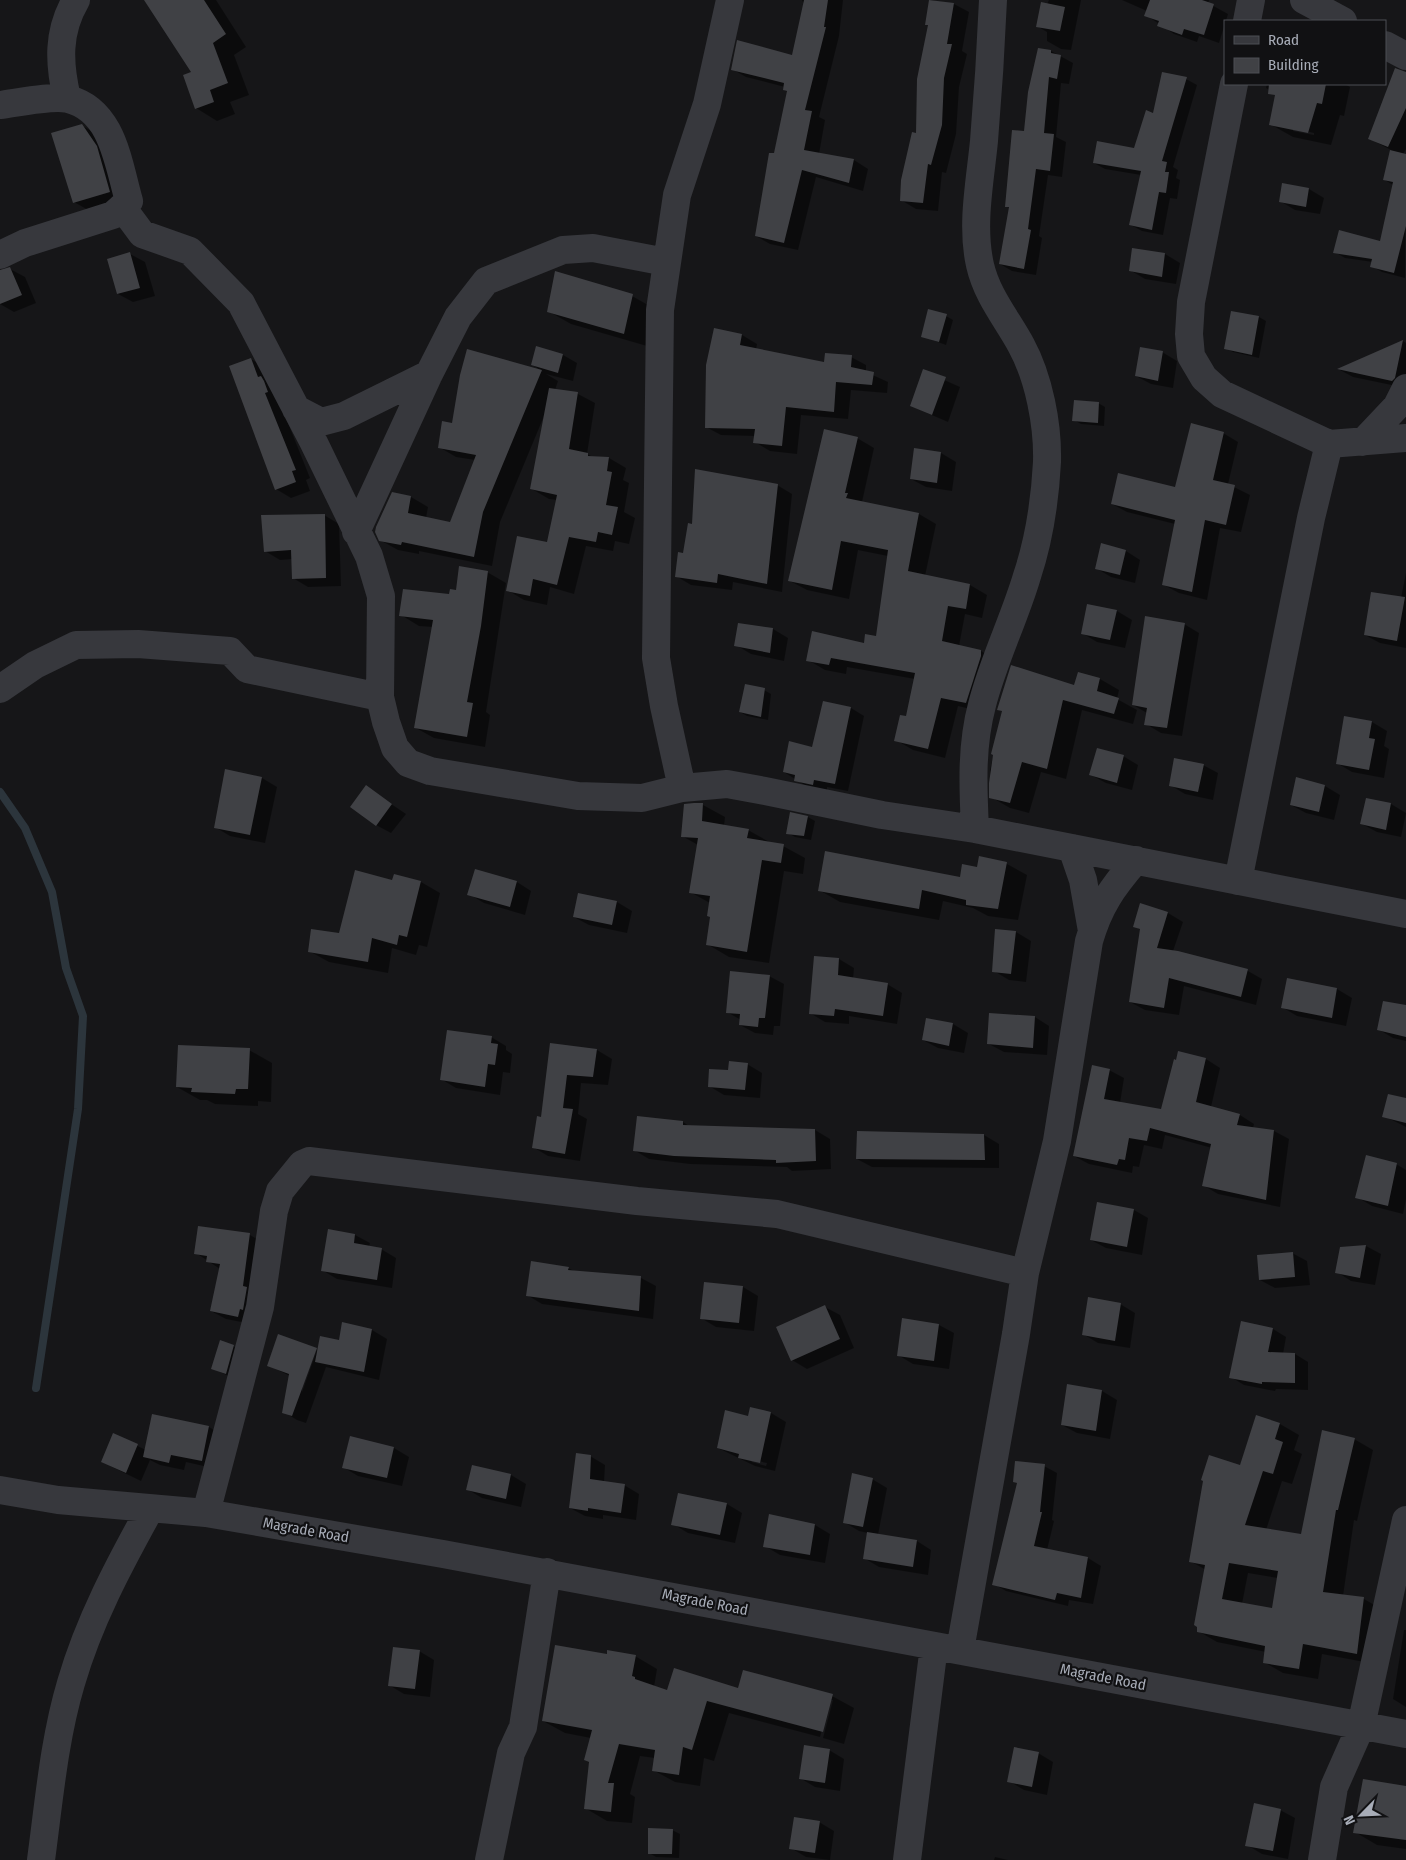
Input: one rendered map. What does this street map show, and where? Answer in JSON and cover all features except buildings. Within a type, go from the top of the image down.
[{"type":"street","points":[[67,98],[60,67],[60,46],[71,8],[76,0]]},
{"type":"street","points":[[682,788],[664,706],[656,658],[660,310],[677,195],[707,104],[730,0]]},
{"type":"street","points":[[975,829],[973,785],[976,739],[981,708],[995,658],[1027,576],[1038,537],[1047,463],[1046,424],[1036,387],[1022,347],[996,305],[980,267],[976,231],[989,88],[994,0]]},
{"type":"street","points":[[1247,20],[1251,0]]},
{"type":"street","points":[[1304,0],[1341,20]]},
{"type":"street","points":[[1386,46],[1406,56]]},
{"type":"street","points":[[1234,85],[1191,302],[1189,334],[1191,356],[1204,378],[1222,394],[1329,444],[1406,438]]},
{"type":"street","points":[[0,105],[67,98],[92,108],[109,131],[129,201],[112,215],[25,243],[0,255]]},
{"type":"street","points":[[122,208],[142,234],[190,251],[241,303],[296,409],[369,556],[381,596],[380,697],[395,748],[408,763],[430,771],[578,796],[642,798],[682,788],[727,784],[882,815],[975,829],[1406,914]]},
{"type":"street","points":[[356,532],[429,374],[458,317],[486,281],[563,250],[593,248],[666,262]]},
{"type":"street","points":[[296,409],[321,422],[344,416],[429,374]]},
{"type":"street","points":[[1363,442],[1396,406],[1406,388]]},
{"type":"street","points":[[1238,881],[1311,518],[1329,444]]},
{"type":"street","points":[[0,689],[35,665],[76,645],[138,644],[230,651],[247,669],[380,697]]},
{"type":"street","points":[[1072,848],[1083,880],[1092,931]]},
{"type":"street","points":[[907,1860],[947,1648],[1016,1334],[1025,1273],[1057,1141],[1092,931],[1098,913],[1114,886],[1136,860]]},
{"type":"street","points":[[206,1513],[260,1306],[276,1204],[280,1190],[302,1164],[309,1161],[637,1201],[777,1214],[1025,1273]]},
{"type":"street","name":"Magrade Road","points":[[0,1490],[58,1500],[206,1513],[547,1572],[1406,1734]]},
{"type":"street","points":[[41,1860],[61,1724],[71,1683],[84,1644],[108,1585],[150,1509]]},
{"type":"street","points":[[1322,1860],[1334,1787],[1361,1726],[1406,1520]]},
{"type":"street","points":[[489,1860],[510,1753],[523,1727],[547,1572]]},
{"type":"waterway","points":[[0,792],[25,828],[52,892],[66,968],[83,1016],[78,1109],[36,1388]]}]
